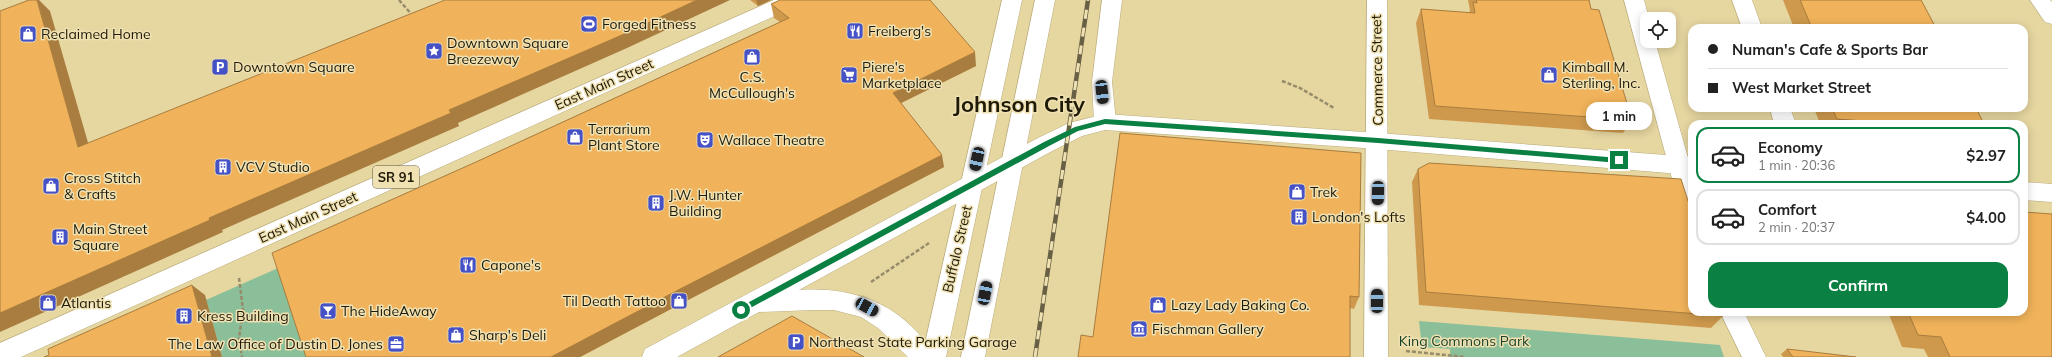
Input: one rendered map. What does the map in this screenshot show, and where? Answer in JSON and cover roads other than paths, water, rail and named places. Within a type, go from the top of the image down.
[{"type":"main road","name":"East Main Street","points":[[0,355],[792,0]]},
{"type":"main road","name":"Buffalo Street","points":[[934,357],[1012,0]]},
{"type":"main road","points":[[973,357],[1045,0]]},
{"type":"main road","points":[[1105,122],[1102,82],[1112,0]]},
{"type":"main road","name":"Commerce Street","points":[[1376,352],[1378,140],[1377,0]]},
{"type":"main road","points":[[1634,0],[1686,166],[1688,181]]},
{"type":"main road","points":[[1742,0],[1751,24]]},
{"type":"main road","points":[[2040,0],[2052,17]]},
{"type":"main road","points":[[654,357],[1077,129],[1105,122],[1378,140],[1686,166]]},
{"type":"main road","points":[[2028,191],[2052,193]]},
{"type":"main road","points":[[753,304],[816,298],[841,300],[867,307],[894,325],[923,357]]},
{"type":"main road","points":[[1734,316],[1754,357]]},
{"type":"railway","points":[[1035,357],[1088,0]]},
{"type":"place","name":"Forged Fitness","points":[[589,24]]},
{"type":"place","name":"Freiberg's","points":[[855,31]]},
{"type":"place","name":"Reclaimed Home","points":[[28,34]]},
{"type":"place","name":"Downtown Square Breezeway","points":[[434,51]]},
{"type":"place","name":"C.S. McCullough's","points":[[752,57]]},
{"type":"place","name":"Downtown Square","points":[[220,67]]},
{"type":"place","name":"Piere's Marketplace","points":[[849,75]]},
{"type":"place","name":"Kimball M. Sterling, Inc.","points":[[1549,75]]},
{"type":"place","name":"Terrarium Plant Store","points":[[575,137]]},
{"type":"place","name":"Wallace Theatre","points":[[705,140]]},
{"type":"place","name":"VCV Studio","points":[[223,167]]},
{"type":"place","name":"Cross Stitch & Crafts","points":[[51,186]]},
{"type":"place","name":"Trek","points":[[1297,192]]},
{"type":"place","name":"J.W. Hunter Building","points":[[656,203]]},
{"type":"place","name":"London's Lofts","points":[[1299,217]]},
{"type":"place","name":"Main Street Square","points":[[60,237]]},
{"type":"place","name":"Capone's","points":[[468,265]]},
{"type":"place","name":"Til Death Tattoo","points":[[679,301]]},
{"type":"place","name":"Atlantis","points":[[48,303]]},
{"type":"place","name":"Lazy Lady Baking Co.","points":[[1158,305]]},
{"type":"place","name":"The HideAway","points":[[328,311]]},
{"type":"place","name":"Kress Building","points":[[184,316]]},
{"type":"place","name":"Fischman Gallery","points":[[1139,329]]},
{"type":"place","name":"Sharp's Deli","points":[[456,335]]},
{"type":"place","name":"Northeast State Parking Garage","points":[[796,342]]},
{"type":"place","name":"The Law Office of Dustin D. Jones","points":[[396,344]]},
{"type":"district","name":"Johnson City","points":[[1019,104]]},
{"type":"park label","name":"King Commons Park","points":[[1464,341]]}]
